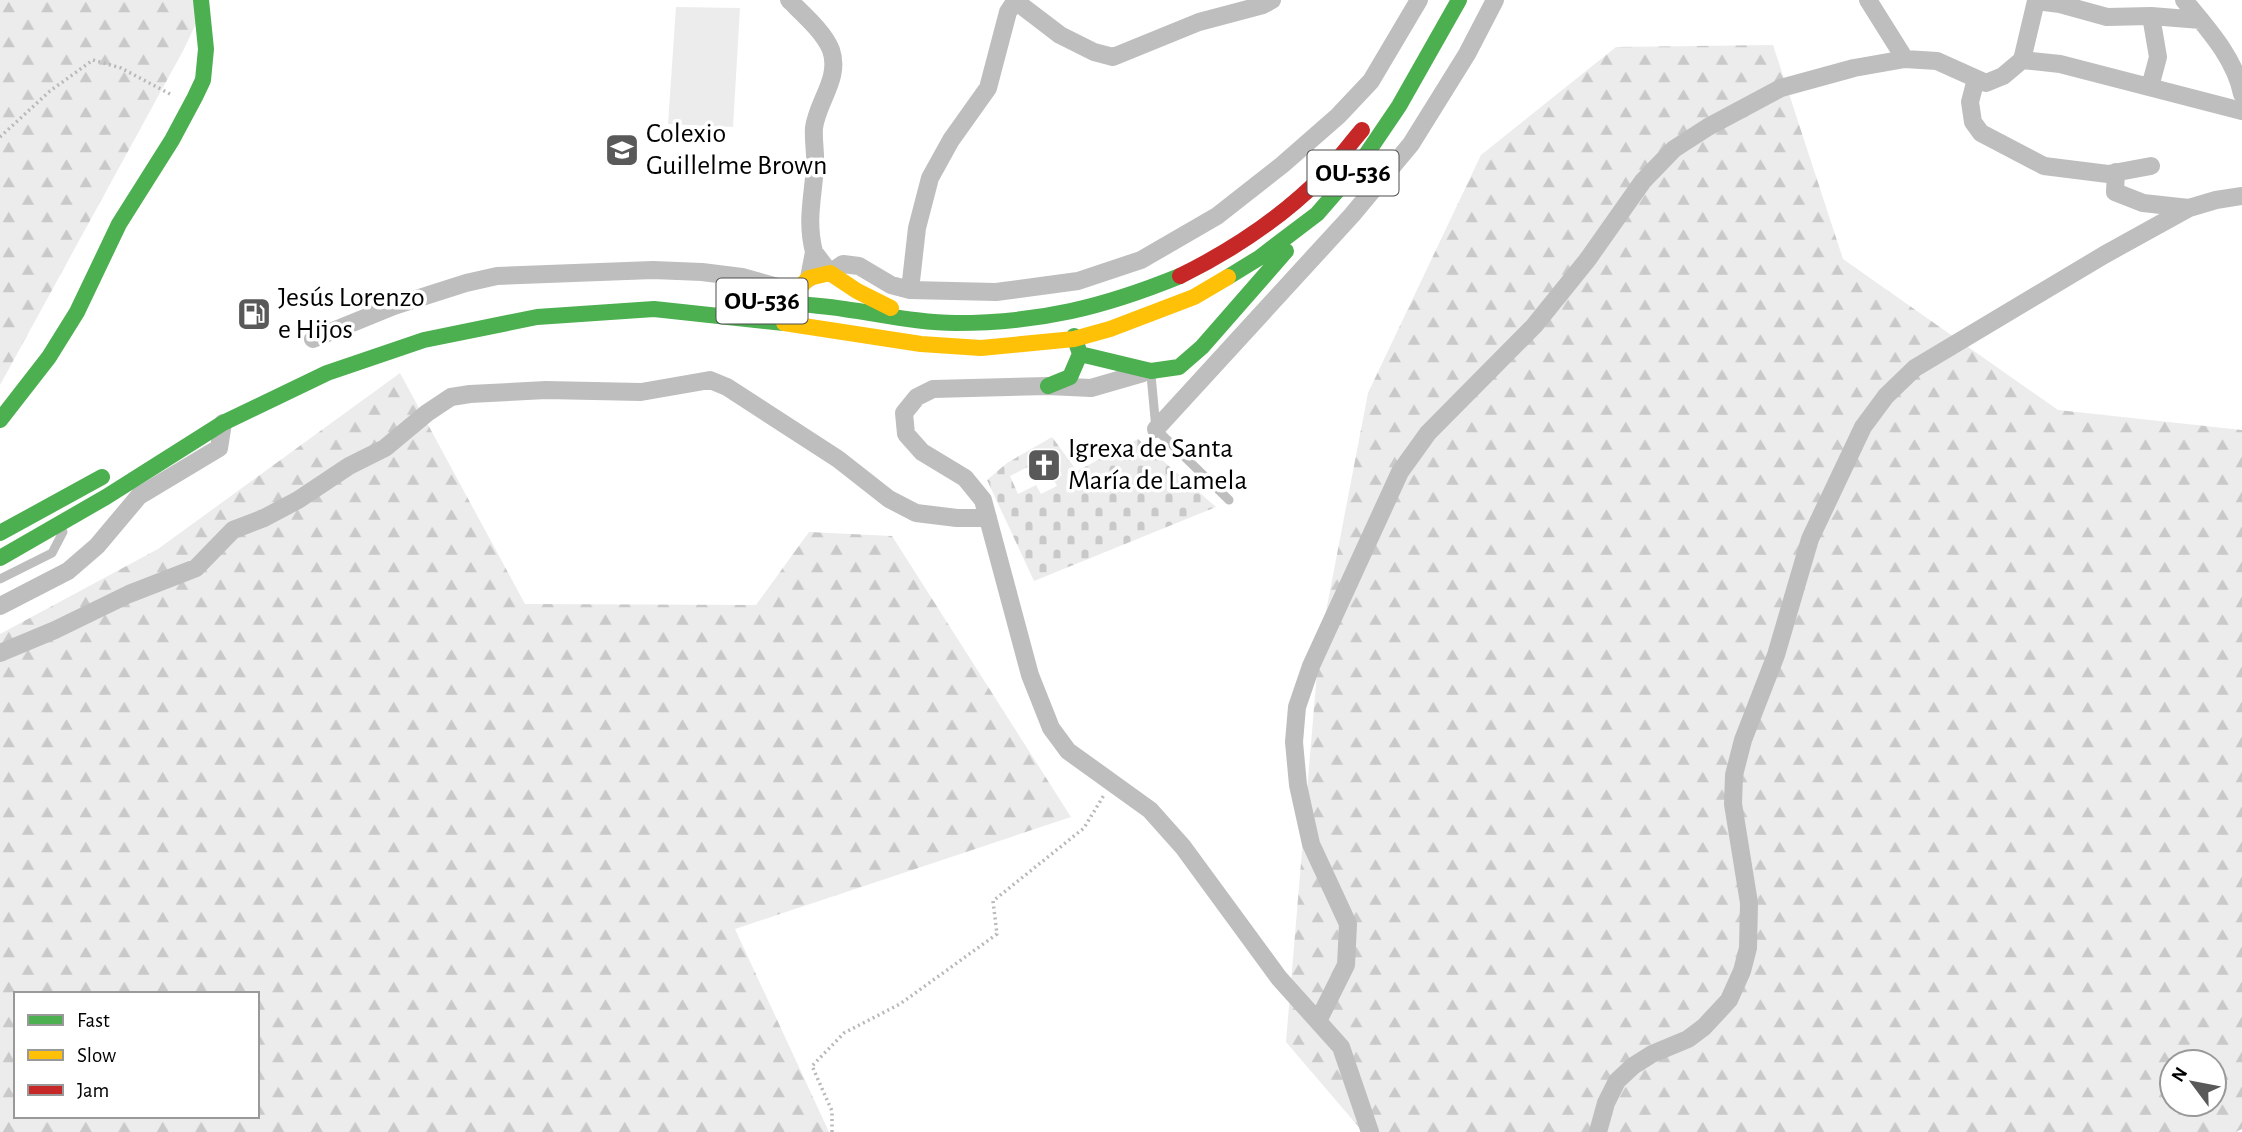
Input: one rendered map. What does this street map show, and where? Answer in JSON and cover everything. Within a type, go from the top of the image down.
[{"type":"main road","points":[[0,420],[49,357],[77,312],[119,224],[172,140],[203,80],[206,49],[201,0]]},
{"type":"main road","points":[[1394,83],[1443,0]]},
{"type":"main road","name":"OU-536","points":[[223,423],[339,369],[424,340],[537,317],[654,309],[764,320],[921,344],[981,348],[1075,339],[1110,329],[1194,297],[1259,258],[1317,214],[1357,168],[1399,106],[1459,0]]},
{"type":"main road","name":"OU-536","points":[[736,299],[830,307],[952,323],[1000,323],[1059,316],[1114,302],[1192,271],[1244,241],[1298,202],[1344,154],[1372,115]]},
{"type":"main road","points":[[1048,386],[1070,377],[1075,339],[1107,316],[1172,291],[1238,254],[1269,232],[1298,202]]},
{"type":"main road","points":[[952,323],[1075,339],[1151,371],[1179,367],[1202,347],[1317,214]]},
{"type":"main road","points":[[771,302],[795,292],[819,276]]},
{"type":"main road","points":[[819,276],[820,298],[830,307],[850,320],[889,326],[921,344]]},
{"type":"main road","points":[[819,276],[883,306],[927,320]]},
{"type":"main road","points":[[1172,291],[1194,297],[1203,318],[1202,347]]},
{"type":"main road","name":"OU-536","points":[[506,306],[588,297],[699,297]]},
{"type":"main road","points":[[390,335],[457,317]]},
{"type":"main road","points":[[290,373],[366,343]]},
{"type":"main road","points":[[176,434],[243,396]]},
{"type":"main road","points":[[0,533],[118,468]]},
{"type":"main road","points":[[0,542],[44,518],[135,489]]},
{"type":"main road","points":[[0,558],[106,497]]},
{"type":"street","points":[[789,0],[825,40],[831,51],[834,72],[814,126],[815,167],[810,198],[809,233],[819,276],[843,264],[859,266],[891,285],[910,290],[996,292],[1078,281],[1141,260],[1217,216],[1282,166],[1338,116],[1371,81],[1419,0]]},
{"type":"street","points":[[910,290],[917,228],[930,178],[951,140],[988,88],[1008,12],[1014,3],[1018,3],[1060,35],[1094,52],[1113,57],[1199,22],[1263,5],[1272,0]]},
{"type":"street","points":[[1156,429],[1352,215],[1410,144],[1467,54],[1495,0]]},
{"type":"street","points":[[1868,0],[1905,59]]},
{"type":"street","points":[[2184,0],[2221,46],[2239,78],[2242,94]]},
{"type":"street","points":[[1319,1019],[1346,965],[1348,924],[1311,844],[1298,785],[1294,742],[1297,707],[1311,666],[1400,472],[1428,433],[1534,326],[1588,259],[1643,181],[1674,149],[1708,127],[1781,88],[1854,68],[1905,59],[1937,61],[1986,83],[2003,76],[2022,60],[2036,1],[2062,2],[2107,17],[2151,16],[2201,20]]},
{"type":"street","points":[[2150,87],[2158,57],[2151,16]]},
{"type":"street","points":[[2022,60],[2060,64],[2242,111]]},
{"type":"street","points":[[1976,79],[1970,102],[1973,122],[1981,133],[2044,166],[2084,172],[2116,172],[2151,166]]},
{"type":"street","points":[[2116,172],[2115,192],[2143,203],[2189,208]]},
{"type":"street","points":[[1598,1132],[1605,1103],[1617,1081],[1633,1066],[1688,1039],[1704,1027],[1729,1000],[1742,971],[1748,948],[1749,903],[1733,804],[1734,775],[1743,740],[1776,655],[1811,539],[1863,427],[1886,396],[1916,368],[2104,255],[2189,208],[2242,196]]},
{"type":"street","points":[[313,339],[394,306],[497,276],[702,272],[742,277],[795,292]]},
{"type":"street","points":[[1202,347],[1221,358]]},
{"type":"street","points":[[1151,371],[1091,388],[1048,386],[933,390],[917,397],[904,413],[906,434],[922,452],[965,478],[983,500],[1030,675],[1051,728],[1068,751],[1150,810],[1279,978],[1300,1003],[1319,1019],[1341,1047],[1370,1132]]},
{"type":"street","points":[[0,653],[129,594],[196,568],[233,530],[298,500],[349,466],[385,448],[451,397],[470,394],[546,390],[641,392],[710,380],[727,387],[838,459],[889,499],[916,513],[988,518]]},
{"type":"street","points":[[0,606],[68,571],[97,546],[135,489],[219,448],[223,423]]},
{"type":"lane","points":[[1151,371],[1156,429],[1229,500]]},
{"type":"lane","points":[[0,579],[52,553],[71,517]]},
{"type":"path","points":[[0,137],[50,91],[93,60],[121,68],[191,104]]},
{"type":"path","points":[[832,1132],[832,1111],[812,1066],[844,1033],[900,1004],[997,934],[993,901],[1084,828],[1112,783]]},
{"type":"green space","points":[[0,0],[207,0],[184,49],[0,385]]},
{"type":"green space","points":[[676,7],[740,8],[733,127],[668,124]]},
{"type":"green space","points":[[1773,45],[1843,259],[2058,410],[2242,430],[2242,1129],[2236,1132],[1363,1132],[1286,1042],[1319,648],[1368,393],[1481,155],[1616,47]]},
{"type":"green space","points":[[400,373],[525,604],[756,605],[809,532],[892,536],[1071,817],[735,929],[829,1132],[0,1132],[0,634],[158,549]]},
{"type":"green space","points":[[1052,437],[1077,471],[1138,439],[1216,507],[1034,581],[987,480],[1007,463]],"holes":[[[1051,455],[1062,475],[1054,480],[1057,486],[1041,494],[1036,485],[1018,494],[1010,476]]]},
{"type":"traffic: fast","points":[[0,420],[49,357],[77,312],[119,224],[172,140],[195,97],[203,80],[206,49],[201,0]]},
{"type":"traffic: fast","points":[[1228,277],[1259,258],[1317,214],[1357,168],[1399,106],[1459,0]]},
{"type":"traffic: fast","points":[[1080,354],[1151,371],[1179,367],[1202,347],[1286,251]]},
{"type":"traffic: fast","points":[[748,300],[832,307],[928,322],[986,322],[1071,311],[1125,296],[1180,276]]},
{"type":"traffic: fast","points":[[0,558],[106,497],[223,423],[327,373],[424,340],[537,317],[654,309],[784,323]]},
{"type":"traffic: fast","points":[[1048,386],[1070,377],[1080,354],[1074,336]]},
{"type":"traffic: fast","points":[[0,533],[102,477]]},
{"type":"traffic: slow","points":[[771,302],[795,292],[809,278],[830,273],[857,291],[891,308]]},
{"type":"traffic: slow","points":[[784,323],[921,344],[981,348],[1074,339],[1110,329],[1194,297],[1228,277]]},
{"type":"traffic: jam","points":[[1180,276],[1237,244],[1290,206],[1328,171],[1362,130]]},
{"type":"place","name":"Colexio Guillelme Brown","points":[[622,150]]},
{"type":"place","name":"Jesús Lorenzo e Hijos","points":[[254,314]]},
{"type":"place","name":"Igrexa de Santa María de Lamela","points":[[1044,465]]}]
